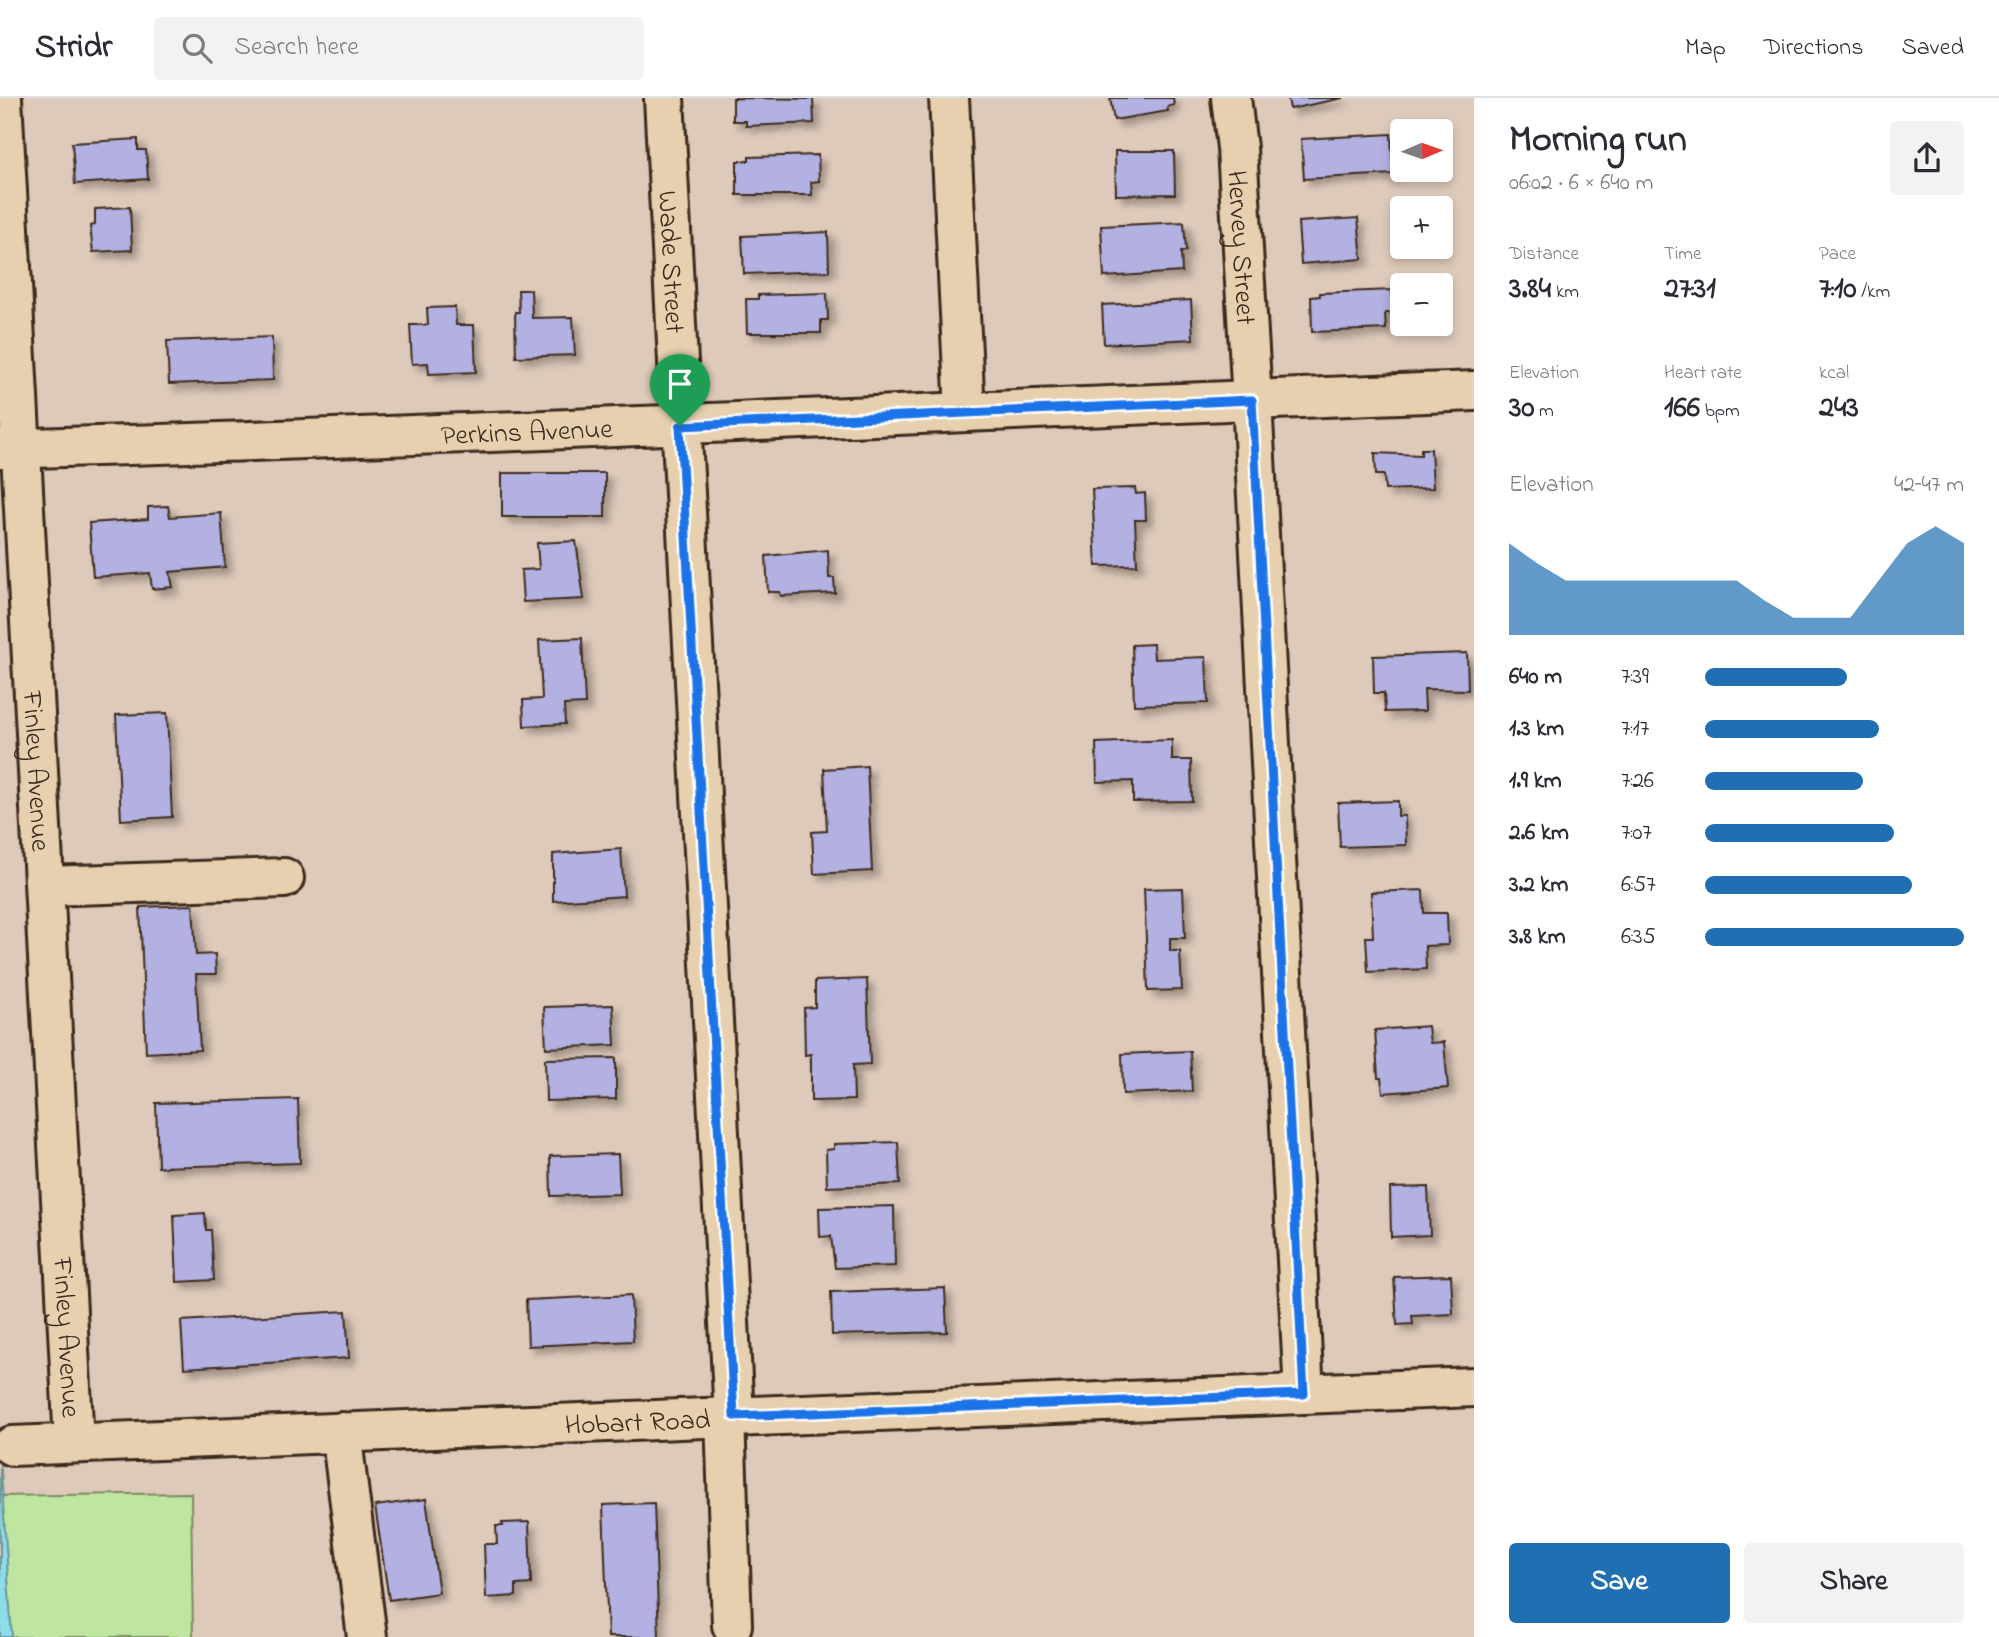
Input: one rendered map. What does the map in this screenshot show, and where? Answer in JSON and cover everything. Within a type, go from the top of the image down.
[{"type":"street","name":"Finley Avenue","points":[[2,98],[11,449],[45,886],[74,1443]]},
{"type":"street","name":"Wade Street","points":[[664,98],[729,1416],[732,1625]]},
{"type":"street","points":[[949,98],[965,411]]},
{"type":"street","name":"Hervey Street","points":[[1231,98],[1237,148],[1252,400],[1304,1394]]},
{"type":"street","name":"Perkins Avenue","points":[[11,449],[680,426],[965,411],[1474,391]]},
{"type":"street","points":[[45,886],[284,878]]},
{"type":"street","name":"Hobart Road","points":[[12,1446],[1474,1387]]},
{"type":"street","points":[[341,1432],[367,1637]]},
{"type":"green space","points":[[191,1493],[193,1637],[0,1637],[0,1496]]},
{"type":"water","points":[[0,1457],[12,1637],[0,1637]]},
{"type":"building","points":[[733,98],[813,99],[814,123],[746,126],[746,121],[733,121]]},
{"type":"building","points":[[1110,98],[1173,98],[1174,105],[1167,107],[1168,111],[1114,120]]},
{"type":"building","points":[[1288,98],[1343,98],[1290,109]]},
{"type":"building","points":[[1390,134],[1390,174],[1304,179],[1301,139]]},
{"type":"building","points":[[138,139],[138,150],[146,150],[148,179],[75,184],[72,143]]},
{"type":"building","points":[[1115,151],[1174,151],[1175,194],[1116,195]]},
{"type":"building","points":[[818,155],[819,181],[811,182],[812,195],[737,195],[737,161],[749,161],[749,157]]},
{"type":"building","points":[[130,207],[132,250],[93,252],[90,226],[95,225],[95,209]]},
{"type":"building","points":[[1358,218],[1362,259],[1301,264],[1298,222]]},
{"type":"building","points":[[1184,222],[1186,251],[1181,252],[1182,272],[1104,277],[1101,226]]},
{"type":"building","points":[[828,232],[829,271],[744,274],[742,236]]},
{"type":"building","points":[[518,290],[531,290],[532,318],[573,317],[575,355],[516,357],[515,312],[519,312]]},
{"type":"building","points":[[1390,290],[1390,313],[1385,313],[1386,329],[1312,332],[1311,297],[1320,296],[1320,293]]},
{"type":"building","points":[[827,293],[828,320],[821,320],[821,333],[747,333],[746,299],[758,299],[758,295]]},
{"type":"building","points":[[1191,300],[1193,339],[1104,344],[1102,305]]},
{"type":"building","points":[[455,307],[456,325],[474,325],[476,372],[429,374],[428,363],[412,364],[410,325],[428,325],[427,308]]},
{"type":"building","points":[[272,337],[273,380],[169,384],[167,341]]},
{"type":"building","points":[[1421,449],[1431,449],[1433,488],[1385,490],[1384,475],[1376,475],[1375,453],[1421,455]]},
{"type":"building","points":[[502,473],[605,473],[605,517],[502,517]]},
{"type":"building","points":[[1135,488],[1136,494],[1145,493],[1146,520],[1135,520],[1137,565],[1096,566],[1092,489]]},
{"type":"building","points":[[168,506],[170,517],[221,513],[225,567],[170,572],[173,587],[152,589],[150,573],[93,577],[89,523],[148,519],[148,507]]},
{"type":"building","points":[[576,541],[584,599],[523,602],[521,570],[539,569],[537,543]]},
{"type":"building","points":[[828,550],[829,578],[834,578],[835,593],[781,596],[780,592],[768,592],[766,556]]},
{"type":"building","points":[[582,638],[585,704],[564,705],[565,724],[524,726],[523,700],[542,699],[539,640]]},
{"type":"building","points":[[1153,644],[1154,659],[1206,657],[1208,703],[1134,705],[1132,645]]},
{"type":"building","points":[[1467,653],[1468,690],[1424,689],[1425,711],[1385,712],[1384,693],[1374,693],[1373,656]]},
{"type":"building","points":[[167,713],[172,817],[121,820],[116,715]]},
{"type":"building","points":[[1172,740],[1172,760],[1191,760],[1192,801],[1133,802],[1133,781],[1097,782],[1096,743]]},
{"type":"building","points":[[867,766],[872,871],[814,874],[812,832],[827,831],[824,769]]},
{"type":"building","points":[[1398,801],[1398,816],[1405,816],[1406,845],[1340,847],[1338,803]]},
{"type":"building","points":[[621,849],[624,896],[553,901],[553,854]]},
{"type":"building","points":[[1183,888],[1185,938],[1170,938],[1170,951],[1180,951],[1182,990],[1148,991],[1144,889]]},
{"type":"building","points":[[1423,890],[1424,913],[1447,913],[1448,945],[1425,946],[1426,969],[1368,972],[1366,937],[1373,937],[1371,892]]},
{"type":"building","points":[[193,905],[196,955],[215,954],[216,974],[196,974],[200,1050],[146,1053],[140,907]]},
{"type":"building","points":[[867,979],[870,1064],[853,1065],[854,1100],[811,1101],[811,1054],[805,1055],[804,1008],[815,1007],[815,981]]},
{"type":"building","points":[[613,1005],[615,1045],[546,1048],[544,1007]]},
{"type":"building","points":[[1428,1026],[1430,1043],[1444,1042],[1448,1088],[1383,1093],[1381,1078],[1378,1078],[1375,1030]]},
{"type":"building","points":[[1190,1051],[1192,1091],[1123,1094],[1122,1054]]},
{"type":"building","points":[[616,1058],[616,1099],[546,1101],[545,1059]]},
{"type":"building","points":[[298,1099],[300,1163],[158,1167],[156,1103]]},
{"type":"building","points":[[898,1142],[900,1184],[827,1187],[826,1150],[834,1149],[834,1144]]},
{"type":"building","points":[[618,1154],[620,1194],[551,1196],[550,1156]]},
{"type":"building","points":[[1428,1187],[1430,1235],[1391,1237],[1390,1188]]},
{"type":"building","points":[[894,1206],[895,1266],[835,1268],[831,1236],[820,1237],[819,1208]]},
{"type":"building","points":[[205,1213],[206,1230],[211,1230],[214,1280],[177,1282],[174,1215]]},
{"type":"building","points":[[1451,1275],[1453,1314],[1412,1316],[1413,1324],[1397,1325],[1394,1277]]},
{"type":"building","points":[[945,1288],[947,1332],[832,1335],[831,1292]]},
{"type":"building","points":[[631,1295],[633,1341],[528,1346],[526,1300]]},
{"type":"building","points":[[346,1311],[349,1358],[184,1368],[181,1321]]},
{"type":"building","points":[[426,1499],[439,1593],[389,1600],[375,1506]]},
{"type":"building","points":[[654,1503],[659,1637],[608,1637],[603,1505]]},
{"type":"building","points":[[529,1522],[531,1584],[516,1585],[516,1596],[486,1598],[484,1544],[497,1544],[496,1526],[503,1526],[502,1523]]},
{"type":"route","points":[[1252,400],[1304,1394],[734,1416],[680,426],[1252,400]]}]
